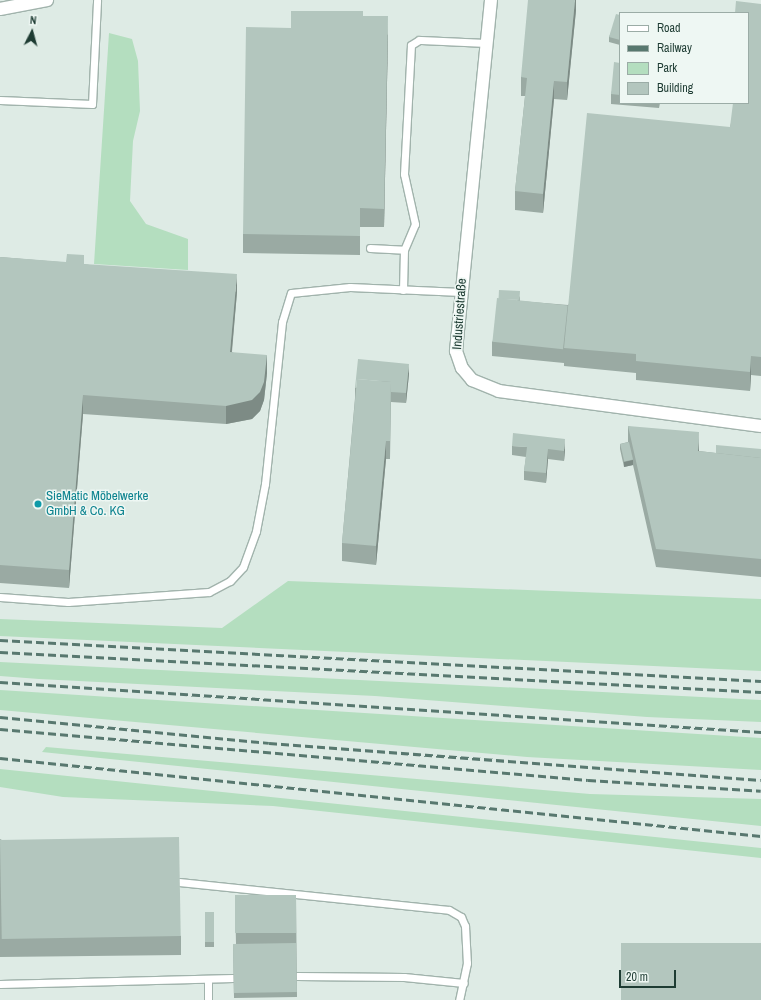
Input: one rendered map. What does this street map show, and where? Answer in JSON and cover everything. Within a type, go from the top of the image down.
[{"type":"street","points":[[0,9],[47,0]]},
{"type":"street","name":"Industriestraße","points":[[491,0],[488,43],[456,351],[472,380],[499,391],[761,426]]},
{"type":"lane","points":[[0,100],[92,104],[97,0]]},
{"type":"lane","points":[[403,290],[404,250],[415,224],[404,174],[411,45],[419,40],[488,43]]},
{"type":"lane","points":[[370,248],[404,250]]},
{"type":"lane","points":[[0,597],[68,602],[209,592],[230,581],[243,567],[256,531],[265,484],[282,322],[291,293],[350,287],[461,292]]},
{"type":"lane","points":[[180,882],[449,910],[461,917],[465,926],[464,983],[459,1000]]},
{"type":"lane","points":[[297,976],[404,977],[464,983]]},
{"type":"lane","points":[[0,984],[233,978]]},
{"type":"lane","points":[[208,979],[208,1000]]},
{"type":"green space","points":[[109,33],[132,39],[138,61],[140,111],[133,141],[130,201],[146,224],[188,239],[188,270],[94,264]]},
{"type":"green space","points":[[288,581],[761,599],[761,671],[0,636],[0,619],[222,628]]},
{"type":"green space","points":[[0,662],[761,700],[761,722],[647,717],[375,696],[0,676]]},
{"type":"green space","points":[[0,690],[761,738],[761,770],[527,757],[0,710]]},
{"type":"green space","points":[[46,747],[590,794],[761,799],[761,826],[42,752]]},
{"type":"green space","points":[[0,769],[761,848],[761,858],[273,806],[63,797],[0,787]]},
{"type":"building","points":[[528,0],[575,0],[567,82],[554,81],[543,194],[515,191],[527,78],[521,77]]},
{"type":"building","points":[[736,1],[761,4],[761,357],[751,356],[750,372],[636,361],[636,354],[564,348],[587,113],[730,127],[733,104],[749,104],[749,12],[735,12]]},
{"type":"building","points":[[291,11],[363,11],[363,16],[388,16],[384,209],[360,208],[360,236],[243,234],[246,27],[291,28]]},
{"type":"building","points":[[616,14],[619,15],[619,40],[609,37]]},
{"type":"building","points":[[614,62],[619,63],[619,95],[611,94]]},
{"type":"building","name":"SieMatic Möbelwerke GmbH & Co. KG","points":[[67,254],[84,255],[84,264],[237,274],[230,352],[267,355],[264,382],[260,392],[252,400],[226,406],[83,395],[69,570],[0,565],[0,257],[66,262]]},
{"type":"building","points":[[499,290],[520,291],[520,300],[499,299]]},
{"type":"building","points":[[497,298],[568,305],[563,349],[492,342]]},
{"type":"building","points":[[358,359],[409,364],[406,393],[391,392],[391,382],[357,379],[355,388]]},
{"type":"building","points":[[357,379],[391,382],[390,441],[386,441],[376,546],[342,543]]},
{"type":"building","points":[[628,426],[699,432],[698,451],[761,458],[761,559],[656,549]]},
{"type":"building","points":[[513,433],[565,439],[564,451],[548,449],[546,473],[524,471],[527,447],[512,446]]},
{"type":"building","points":[[629,442],[633,460],[624,462],[620,444]]},
{"type":"building","points":[[716,445],[761,449],[761,458],[716,453]]},
{"type":"building","points":[[179,837],[181,936],[2,939],[0,840]]},
{"type":"building","points":[[235,895],[296,895],[296,933],[235,933]]},
{"type":"building","points":[[205,912],[214,912],[214,942],[205,942]]},
{"type":"building","points":[[296,943],[297,992],[234,993],[233,944]]},
{"type":"building","points":[[621,943],[761,943],[761,1000],[621,1000]]},
{"type":"railway","points":[[0,640],[761,681]]},
{"type":"railway","points":[[0,652],[761,692]]},
{"type":"railway","points":[[0,682],[761,732]]},
{"type":"railway","points":[[0,717],[269,743],[761,780]]},
{"type":"railway","points":[[0,729],[588,780],[761,791]]},
{"type":"railway","points":[[0,758],[761,836]]},
{"type":"place","name":"SieMatic Möbelwerke GmbH & Co. KG","points":[[38,504]]}]
